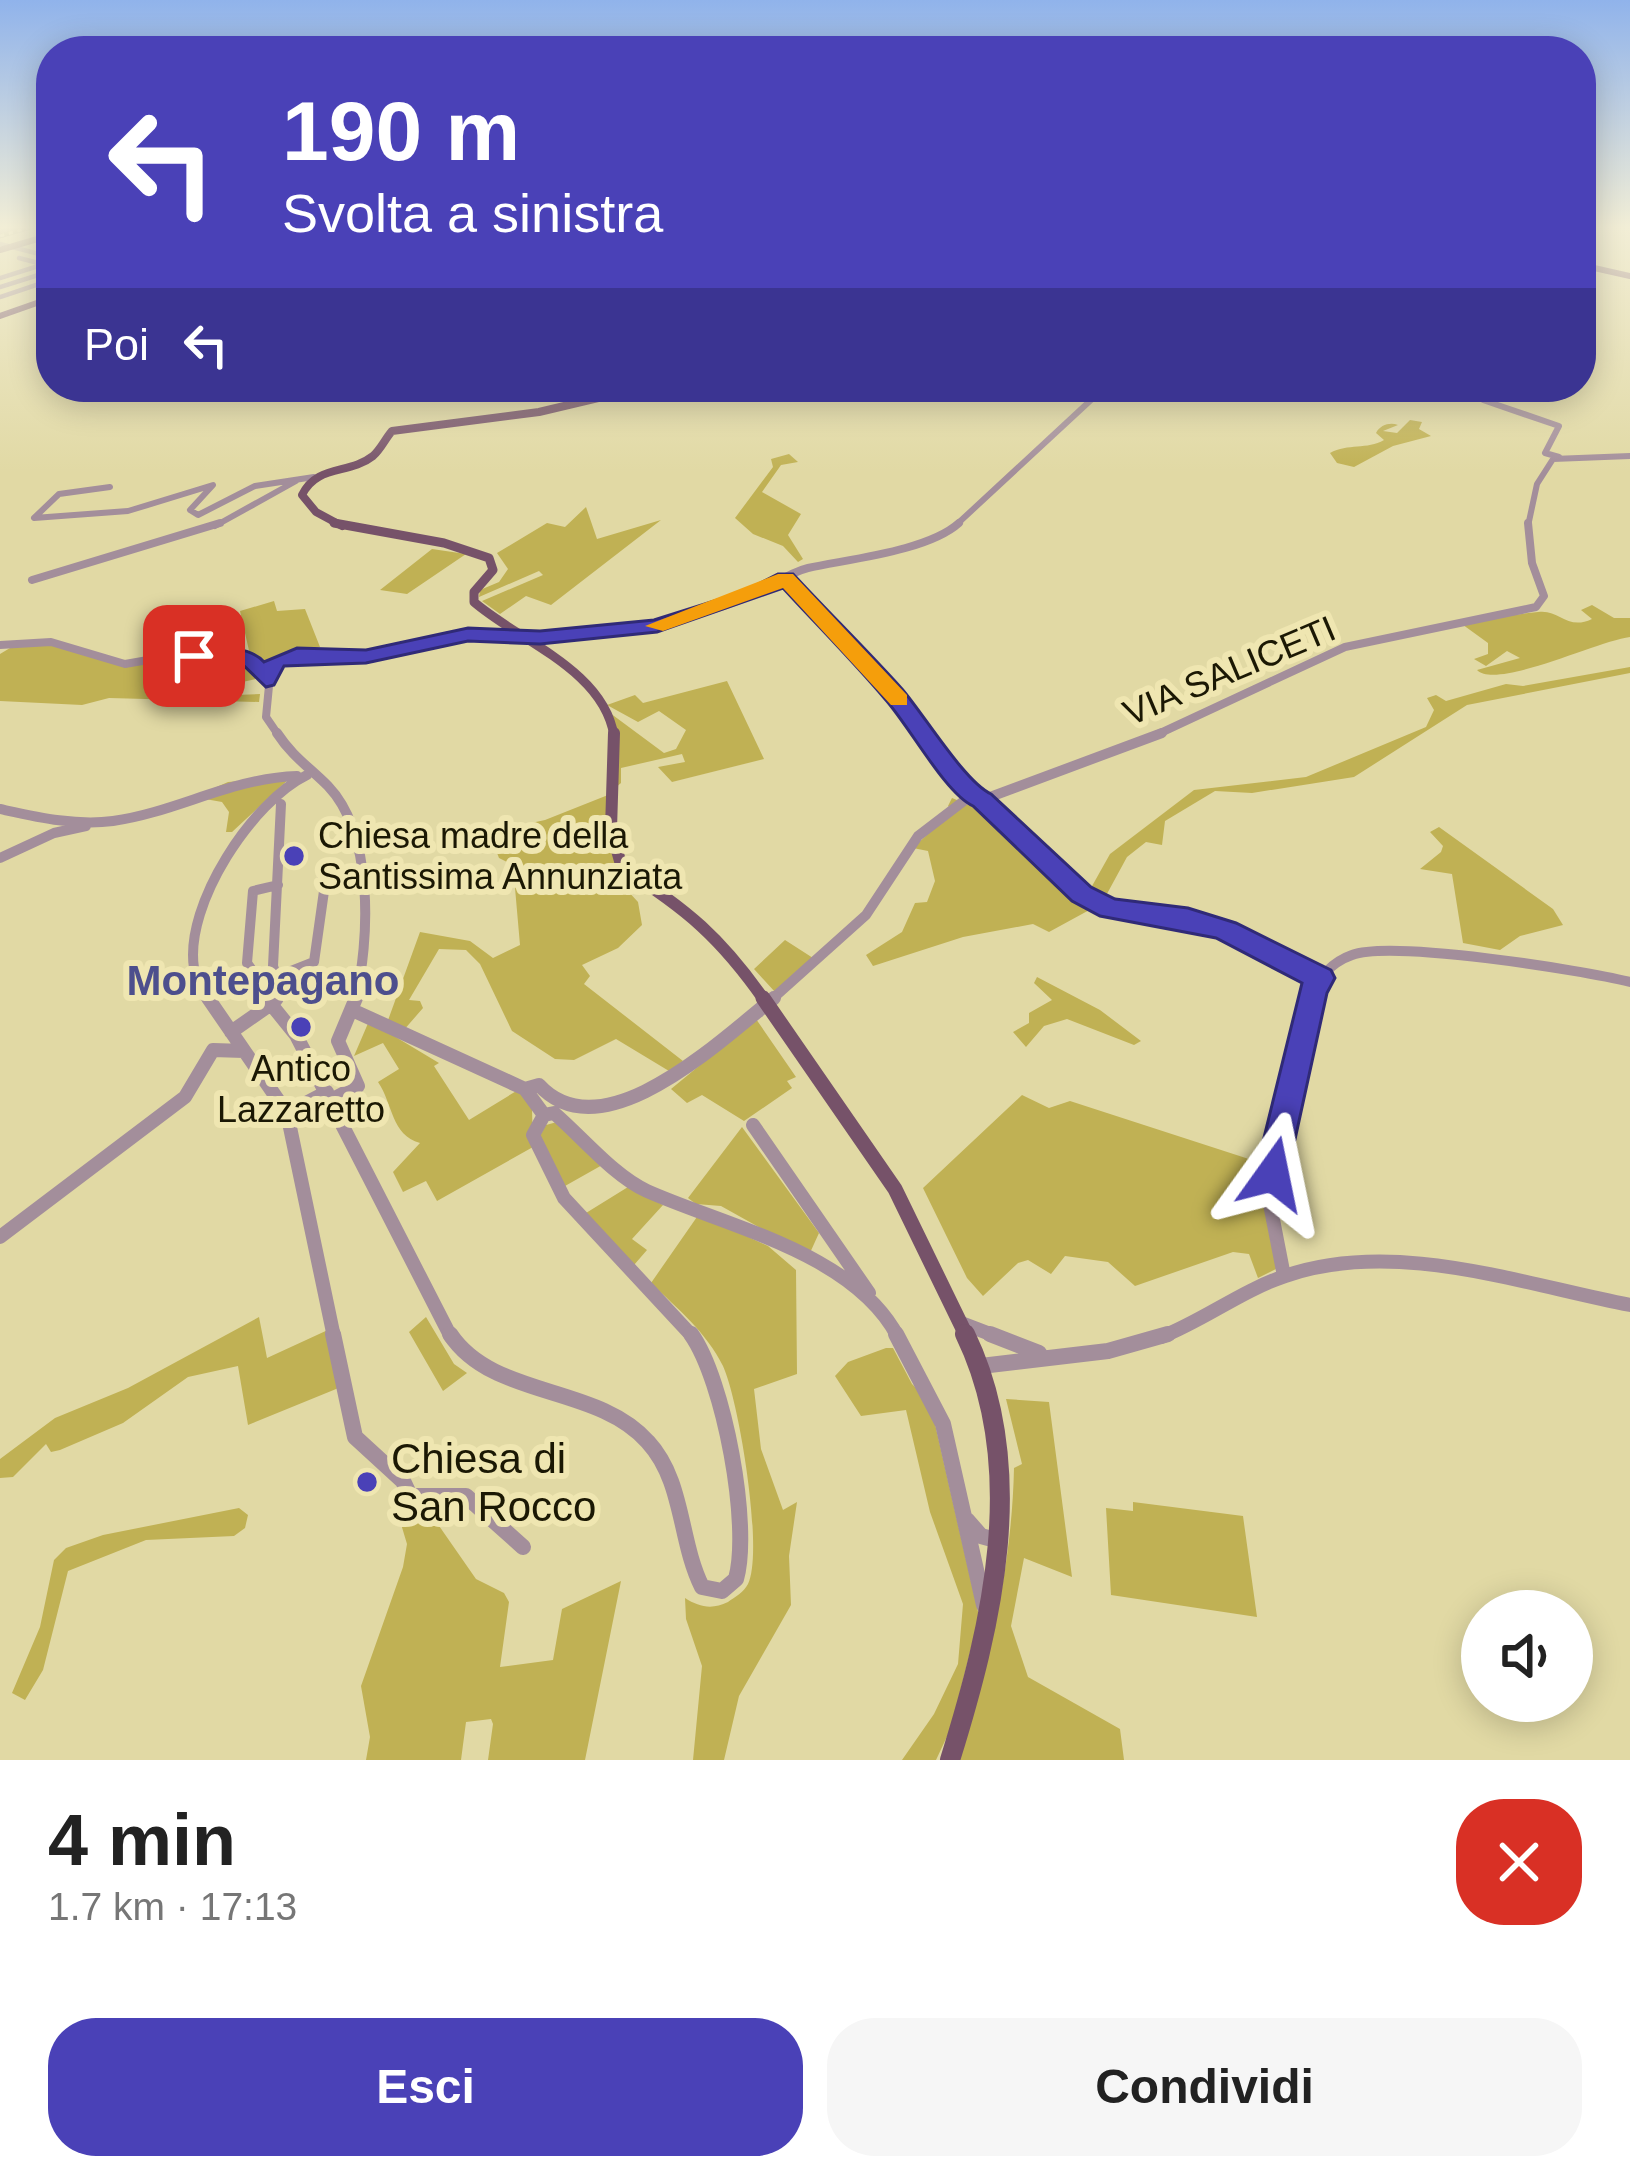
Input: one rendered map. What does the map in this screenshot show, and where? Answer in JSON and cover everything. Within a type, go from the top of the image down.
[{"type":"main road","points":[[575,402],[539,412],[399,429],[388,434],[372,456],[309,477],[302,495],[325,521],[460,547],[489,558],[493,570],[472,597],[511,634],[583,684],[608,712],[616,768],[608,824],[622,868],[716,933],[895,1189],[981,1366],[1001,1458],[997,1549],[975,1680],[950,1760]]},
{"type":"street","points":[[303,775],[266,717],[271,665],[287,656],[366,656],[468,635],[604,634],[657,626],[750,596],[818,564],[866,558],[957,527],[1089,402]]},
{"type":"street","points":[[1489,402],[1559,426],[1545,453],[1574,458],[1630,456]]},
{"type":"street","name":"VIA SALICETI","points":[[976,799],[1186,724],[1345,647],[1536,607],[1544,596],[1525,552],[1539,481],[1549,461],[1574,458]]},
{"type":"street","points":[[110,487],[59,494],[34,518],[63,521],[168,500],[213,484],[190,510],[198,515],[255,486],[309,477]]},
{"type":"street","points":[[32,580],[204,532],[309,477]]},
{"type":"street","points":[[785,579],[884,682],[976,799],[1094,903],[1226,930],[1320,978]]},
{"type":"street","points":[[0,645],[51,642],[125,664],[170,656],[248,657],[266,680]]},
{"type":"street","points":[[303,775],[261,806],[230,847],[196,948],[199,983],[231,1032],[268,1074],[287,1113],[355,1437],[417,1505],[466,1496],[523,1547]]},
{"type":"street","points":[[0,859],[54,833],[152,812],[228,780],[303,775],[328,786],[348,814],[364,880],[369,928],[352,1010],[338,1041],[358,1086],[287,1113]]},
{"type":"street","points":[[525,1089],[539,1085],[549,1096],[590,1107],[656,1091],[866,915],[919,836],[976,799]]},
{"type":"street","points":[[231,1032],[274,1002],[280,992],[275,957],[281,804]]},
{"type":"street","points":[[0,809],[39,818],[107,822]]},
{"type":"street","points":[[257,977],[277,976],[314,962],[323,875]]},
{"type":"street","points":[[278,885],[253,891],[248,963],[258,989],[274,1002],[329,1096],[452,1338],[471,1360],[608,1413],[644,1435],[677,1486],[694,1574],[702,1587],[722,1591],[736,1579],[740,1551],[724,1409],[714,1372],[687,1329],[597,1238],[562,1192],[533,1135],[544,1115],[554,1113],[570,1123],[642,1190],[732,1220],[868,1293]]},
{"type":"street","points":[[1284,1276],[1269,1199],[1312,992],[1320,978],[1354,951],[1374,950],[1576,969],[1630,982]]},
{"type":"street","points":[[352,1010],[525,1089],[544,1115]]},
{"type":"street","points":[[0,1237],[118,1142],[185,1097],[213,1050],[248,1052]]},
{"type":"street","points":[[753,1125],[895,1326],[934,1403],[986,1614]]},
{"type":"street","points":[[981,1366],[1126,1348],[1174,1334],[1284,1276],[1333,1267],[1421,1265],[1630,1305]]},
{"type":"street","points":[[964,1324],[1007,1345],[1054,1356]]},
{"type":"street","points":[[965,1518],[978,1551],[997,1549]]},
{"type":"shaded area","points":[[1410,420],[1422,422],[1419,429],[1431,436],[1393,446],[1354,467],[1337,463],[1330,453],[1378,443],[1384,440],[1376,433],[1380,428],[1398,425],[1383,431],[1397,433]]},
{"type":"shaded area","points":[[789,454],[798,462],[781,465],[762,492],[801,514],[788,535],[803,559],[798,562],[783,546],[753,534],[735,518],[773,467],[771,459]]},
{"type":"shaded area","points":[[586,507],[597,539],[661,520],[551,605],[526,596],[500,614],[482,601],[543,575],[539,571],[479,597],[480,590],[499,582],[508,569],[497,553],[547,523],[565,527]]},
{"type":"shaded area","points":[[432,549],[466,554],[407,594],[380,590]]},
{"type":"shaded area","points":[[274,601],[277,611],[305,609],[320,647],[279,655],[263,671],[256,654],[250,655],[240,611]]},
{"type":"shaded area","points":[[1592,605],[1614,618],[1630,618],[1630,637],[1505,674],[1477,670],[1520,658],[1507,651],[1486,666],[1474,659],[1488,654],[1488,643],[1459,622],[1546,612],[1576,623],[1592,619],[1581,610]]},
{"type":"shaded area","points":[[50,644],[123,666],[178,658],[243,659],[260,678],[238,683],[235,695],[260,694],[259,702],[109,698],[82,705],[0,701],[0,654],[15,645]]},
{"type":"shaded area","points":[[1630,667],[1630,673],[1467,705],[1354,777],[1252,793],[1215,791],[1165,821],[1162,845],[1146,842],[1127,857],[1102,903],[1087,895],[1110,854],[1194,790],[1306,777],[1426,727],[1434,710],[1427,698],[1436,695],[1446,701],[1506,684],[1523,686]]},
{"type":"shaded area","points":[[727,681],[764,759],[672,782],[658,767],[685,762],[682,754],[621,768],[621,783],[615,788],[610,713],[664,753],[676,749],[686,730],[659,711],[638,722],[607,705],[635,695],[643,703]]},
{"type":"shaded area","points":[[291,777],[232,832],[226,832],[229,812],[222,802],[194,797],[228,782]]},
{"type":"shaded area","points":[[608,795],[606,829],[636,884],[626,889],[638,902],[642,925],[618,948],[582,965],[590,976],[584,984],[683,1061],[669,1071],[616,1039],[574,1060],[555,1059],[512,1031],[480,964],[466,950],[439,949],[409,1000],[420,1001],[423,1008],[403,1031],[387,1023],[420,932],[470,941],[493,958],[520,945],[513,865],[499,858],[489,832],[545,820]]},
{"type":"shaded area","points":[[952,798],[969,805],[978,800],[1093,908],[1049,932],[1033,924],[963,937],[873,966],[866,955],[902,932],[915,903],[927,902],[935,881],[928,851],[913,848],[953,810],[948,806]]},
{"type":"shaded area","points":[[1439,827],[1553,909],[1563,925],[1520,936],[1500,950],[1463,943],[1452,874],[1420,869],[1441,852],[1443,846],[1430,832]]},
{"type":"shaded area","points":[[785,940],[813,958],[775,992],[754,969]]},
{"type":"shaded area","points":[[1037,977],[1100,1010],[1141,1041],[1134,1045],[1067,1019],[1044,1026],[1026,1047],[1013,1032],[1029,1023],[1029,1013],[1052,1000],[1034,983]]},
{"type":"shaded area","points":[[756,1019],[796,1077],[787,1081],[792,1088],[744,1121],[702,1095],[687,1103],[671,1089]]},
{"type":"shaded area","points":[[369,1021],[439,1063],[434,1066],[469,1120],[518,1090],[532,1109],[533,1147],[437,1201],[426,1181],[403,1192],[393,1172],[420,1143],[398,1126],[378,1082],[399,1069],[383,1043],[354,1056]]},
{"type":"shaded area","points":[[1022,1095],[1049,1108],[1070,1101],[1255,1161],[1278,1268],[1258,1278],[1249,1254],[1233,1252],[1135,1286],[1108,1262],[1065,1256],[1051,1274],[1028,1260],[1018,1263],[983,1296],[967,1278],[923,1188]]},
{"type":"shaded area","points":[[557,1122],[604,1164],[565,1186],[539,1137],[546,1125]]},
{"type":"shaded area","points":[[742,1127],[819,1233],[809,1255],[721,1206],[696,1204],[688,1198]]},
{"type":"shaded area","points":[[628,1187],[663,1205],[632,1239],[647,1250],[634,1265],[586,1213]]},
{"type":"shaded area","points":[[699,1214],[768,1246],[796,1270],[797,1374],[754,1389],[761,1449],[783,1510],[797,1502],[789,1556],[791,1605],[739,1696],[724,1760],[693,1760],[702,1666],[686,1619],[685,1598],[716,1606],[734,1598],[748,1584],[753,1541],[748,1476],[723,1366],[700,1332],[651,1283]]},
{"type":"shaded area","points":[[259,1317],[267,1358],[330,1329],[341,1387],[248,1425],[238,1366],[188,1377],[123,1423],[60,1450],[51,1452],[46,1444],[13,1477],[0,1478],[0,1459],[55,1418],[128,1388]]},
{"type":"shaded area","points":[[426,1317],[454,1364],[467,1373],[443,1391],[409,1332]]},
{"type":"shaded area","points":[[893,1348],[912,1384],[930,1402],[979,1616],[951,1728],[936,1760],[902,1760],[934,1714],[958,1664],[963,1604],[930,1512],[906,1410],[861,1416],[835,1376],[848,1362]]},
{"type":"shaded area","points":[[1006,1399],[1049,1402],[1072,1577],[1024,1558],[1011,1626],[1028,1677],[1120,1729],[1124,1760],[957,1760],[997,1616],[1014,1468],[1022,1464]]},
{"type":"shaded area","points":[[1133,1502],[1243,1516],[1257,1617],[1111,1595],[1106,1508],[1133,1511]]},
{"type":"shaded area","points":[[239,1508],[248,1515],[245,1528],[234,1536],[146,1540],[68,1571],[43,1670],[25,1700],[12,1693],[40,1627],[54,1560],[66,1548],[103,1535]]},
{"type":"shaded area","points":[[428,1510],[476,1579],[504,1593],[509,1602],[500,1667],[553,1660],[562,1609],[621,1581],[585,1760],[488,1760],[491,1719],[466,1722],[461,1760],[366,1760],[370,1737],[361,1686],[403,1567],[407,1544],[401,1524]]},
{"type":"slow traffic","points":[[656,626],[750,596],[785,579],[795,584],[899,700]]},
{"type":"place","name":"Chiesa madre della Santissima Annunziata","points":[[294,856]]},
{"type":"place","name":"Antico Lazzaretto","points":[[301,1027]]},
{"type":"place","name":"Chiesa di San Rocco","points":[[367,1482]]},
{"type":"district","name":"Montepagano","points":[[263,980]]},
{"type":"route","points":[[194,656],[248,657],[266,680],[271,665],[287,656],[366,656],[468,635],[604,634],[657,626],[750,596],[785,579],[795,584],[894,694],[946,759],[963,791],[982,800],[1094,903],[1226,930],[1290,958],[1320,978],[1312,992],[1273,1174]]}]
